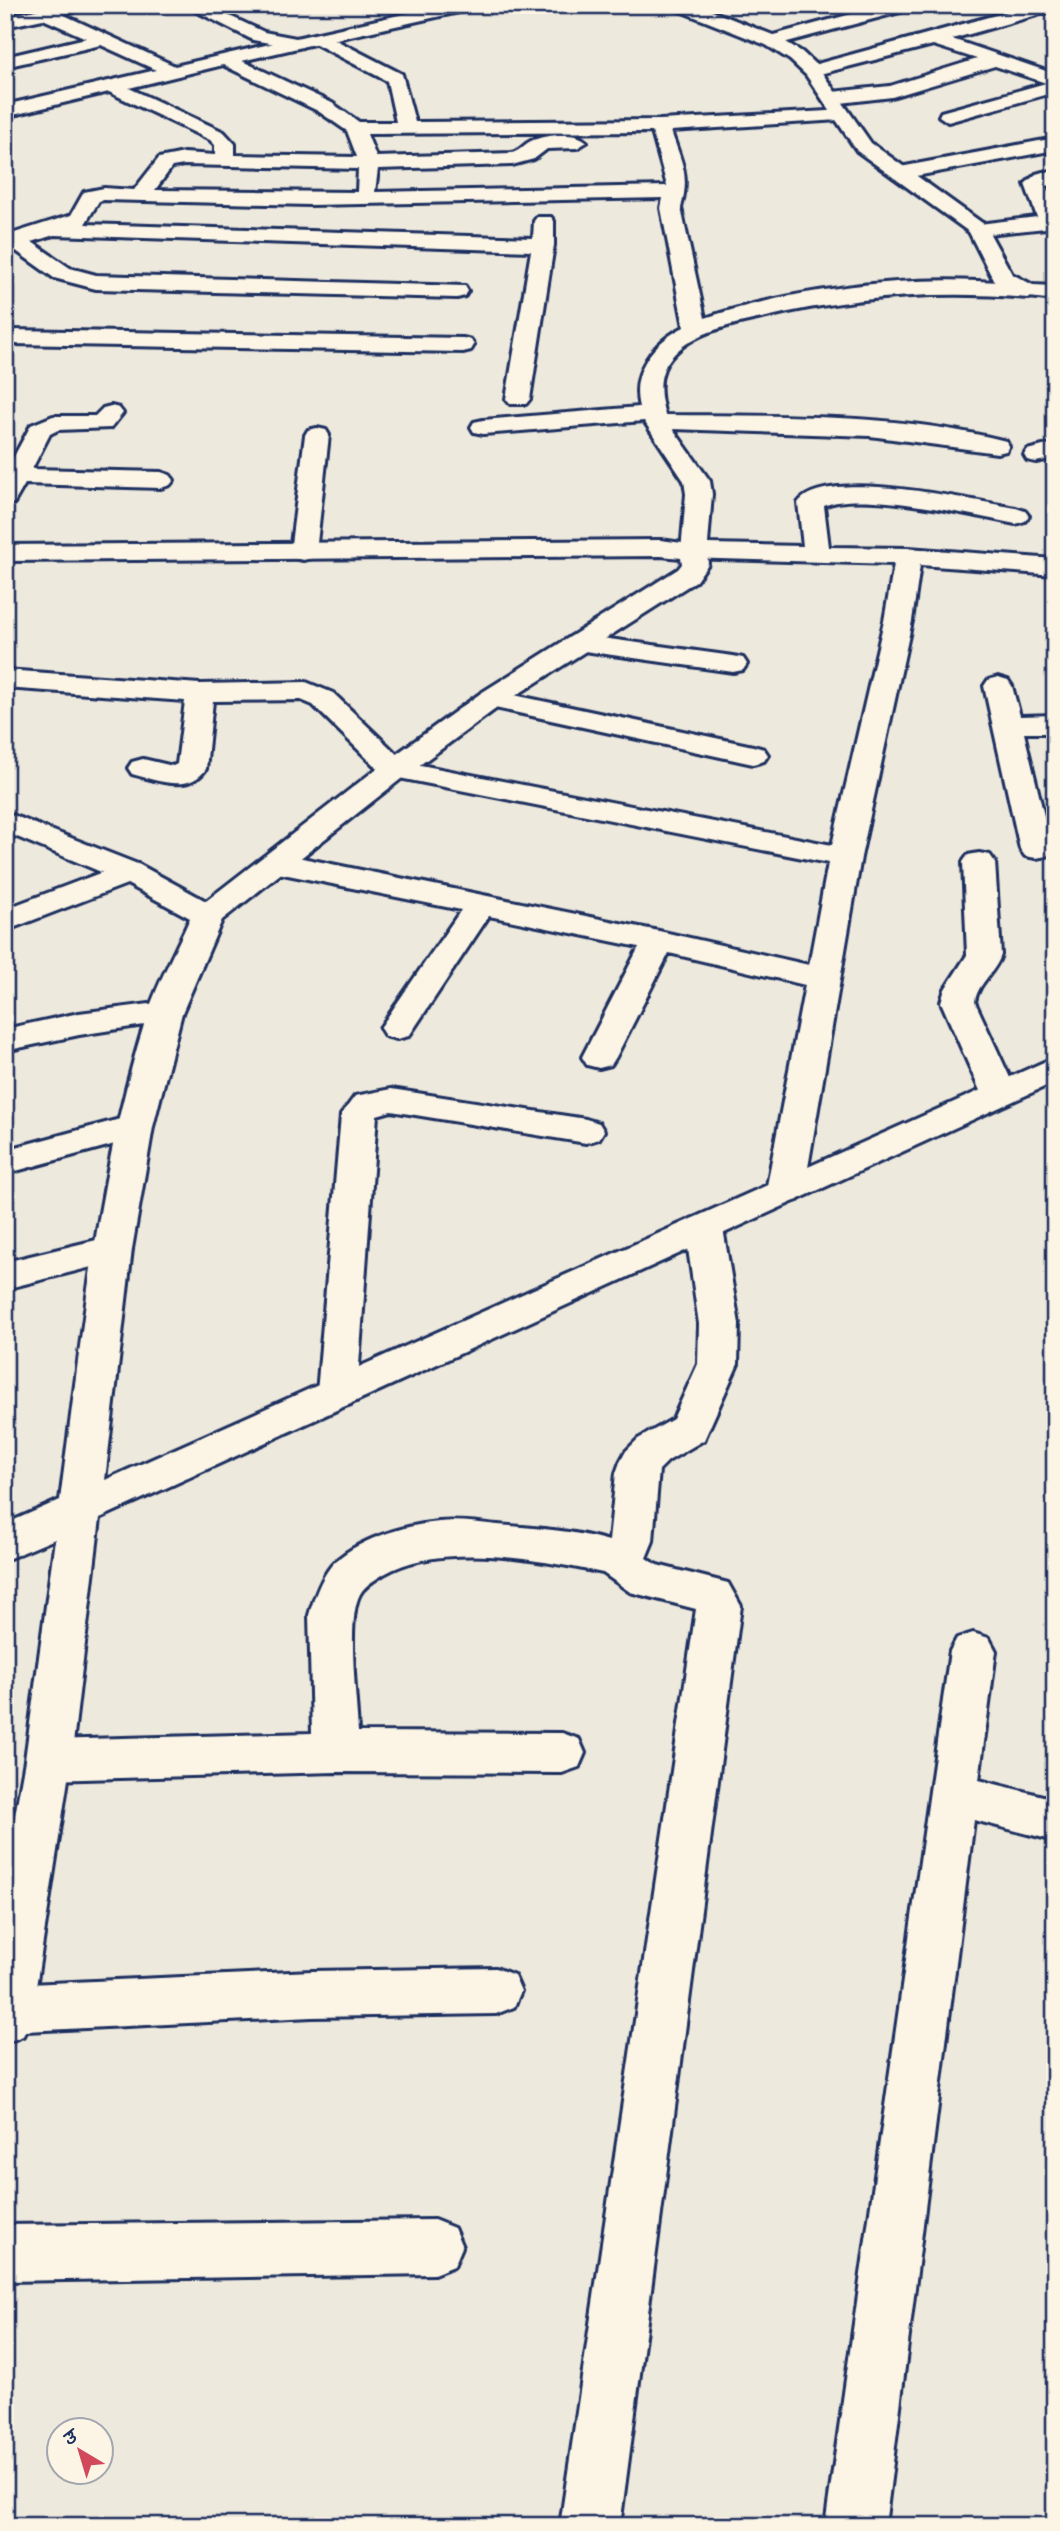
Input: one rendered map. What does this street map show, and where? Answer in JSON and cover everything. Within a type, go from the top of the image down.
[{"type":"street","points":[[5,22],[84,5]]},
{"type":"street","points":[[191,5],[259,36],[296,43]]},
{"type":"street","points":[[5,111],[468,5]]},
{"type":"street","points":[[681,5],[772,41],[796,56],[812,71],[864,147],[978,229],[1003,278],[1028,290]]},
{"type":"street","points":[[772,41],[905,5]]},
{"type":"street","points":[[812,71],[1052,5]]},
{"type":"street","points":[[45,13],[172,71]]},
{"type":"street","points":[[320,38],[396,78],[406,125]]},
{"type":"street","points":[[934,38],[1055,80]]},
{"type":"street","points":[[5,62],[102,40]]},
{"type":"street","points":[[226,60],[325,107],[355,128],[369,163],[365,199]]},
{"type":"street","points":[[140,196],[166,162],[184,159],[369,163],[512,159],[527,155],[536,145],[546,143],[662,133],[835,106],[994,60]]},
{"type":"street","points":[[110,86],[217,136],[225,144],[225,161]]},
{"type":"street","points":[[948,116],[1055,86]]},
{"type":"street","points":[[355,128],[406,125],[662,133]]},
{"type":"street","points":[[662,133],[677,177],[671,208],[696,329]]},
{"type":"street","points":[[900,173],[1055,144]]},
{"type":"street","points":[[978,229],[1052,222],[1035,184],[1044,178],[1055,178]]},
{"type":"street","points":[[10,242],[79,219],[92,196],[104,194],[365,199],[676,192]]},
{"type":"street","points":[[518,399],[543,245],[545,195]]},
{"type":"street","points":[[53,229],[543,245]]},
{"type":"street","points":[[10,242],[62,272],[96,282],[457,291]]},
{"type":"street","points":[[496,1991],[312,1994],[6,2014],[48,1760],[113,1249],[135,1126],[165,1013],[208,915],[395,769],[491,699],[687,575],[695,564],[699,494],[697,481],[653,417],[648,386],[654,363],[670,345],[696,329],[767,309],[868,293],[955,287],[1055,293]]},
{"type":"street","points":[[9,342],[463,345]]},
{"type":"street","points":[[111,413],[102,424],[53,423],[44,426],[11,487],[161,480]]},
{"type":"street","points":[[483,427],[653,417],[824,425],[939,435],[997,446]]},
{"type":"street","points":[[303,552],[317,435]]},
{"type":"street","points":[[817,554],[811,503],[829,495],[895,496],[1016,516]]},
{"type":"street","points":[[5,553],[661,548],[694,552],[908,556],[1055,567]]},
{"type":"street","points":[[785,1191],[845,858],[898,621],[908,556]]},
{"type":"street","points":[[580,643],[733,664]]},
{"type":"street","points":[[5,679],[200,693],[296,690],[316,695],[395,769],[845,858]]},
{"type":"street","points":[[998,686],[1037,849]]},
{"type":"street","points":[[142,768],[176,776],[191,769],[200,693]]},
{"type":"street","points":[[491,699],[753,755]]},
{"type":"street","points":[[1007,725],[1055,724]]},
{"type":"street","points":[[5,821],[129,872],[208,915]]},
{"type":"street","points":[[979,862],[984,955],[982,963],[963,984],[958,1002],[999,1093]]},
{"type":"street","points":[[278,863],[659,941],[825,979]]},
{"type":"street","points":[[5,921],[129,872]]},
{"type":"street","points":[[397,1028],[481,904]]},
{"type":"street","points":[[599,1057],[659,941]]},
{"type":"street","points":[[5,1040],[79,1024],[165,1013]]},
{"type":"street","points":[[5,1543],[1055,1068]]},
{"type":"street","points":[[337,1393],[362,1109],[380,1100],[391,1100],[586,1131]]},
{"type":"street","points":[[5,1162],[135,1126]]},
{"type":"street","points":[[617,1560],[627,1553],[631,1541],[637,1473],[641,1462],[653,1450],[689,1429],[718,1364],[719,1324],[704,1228]]},
{"type":"street","points":[[5,1276],[113,1249]]},
{"type":"street","points":[[335,1752],[331,1615],[338,1593],[349,1577],[373,1561],[402,1548],[421,1542],[452,1538],[576,1548],[617,1560],[645,1580],[712,1595],[719,1605],[590,2526]]},
{"type":"street","points":[[855,2526],[973,1651]]},
{"type":"street","points":[[48,1760],[335,1752],[562,1753]]},
{"type":"street","points":[[954,1794],[1055,1821]]},
{"type":"street","points":[[5,2253],[434,2247]]}]
